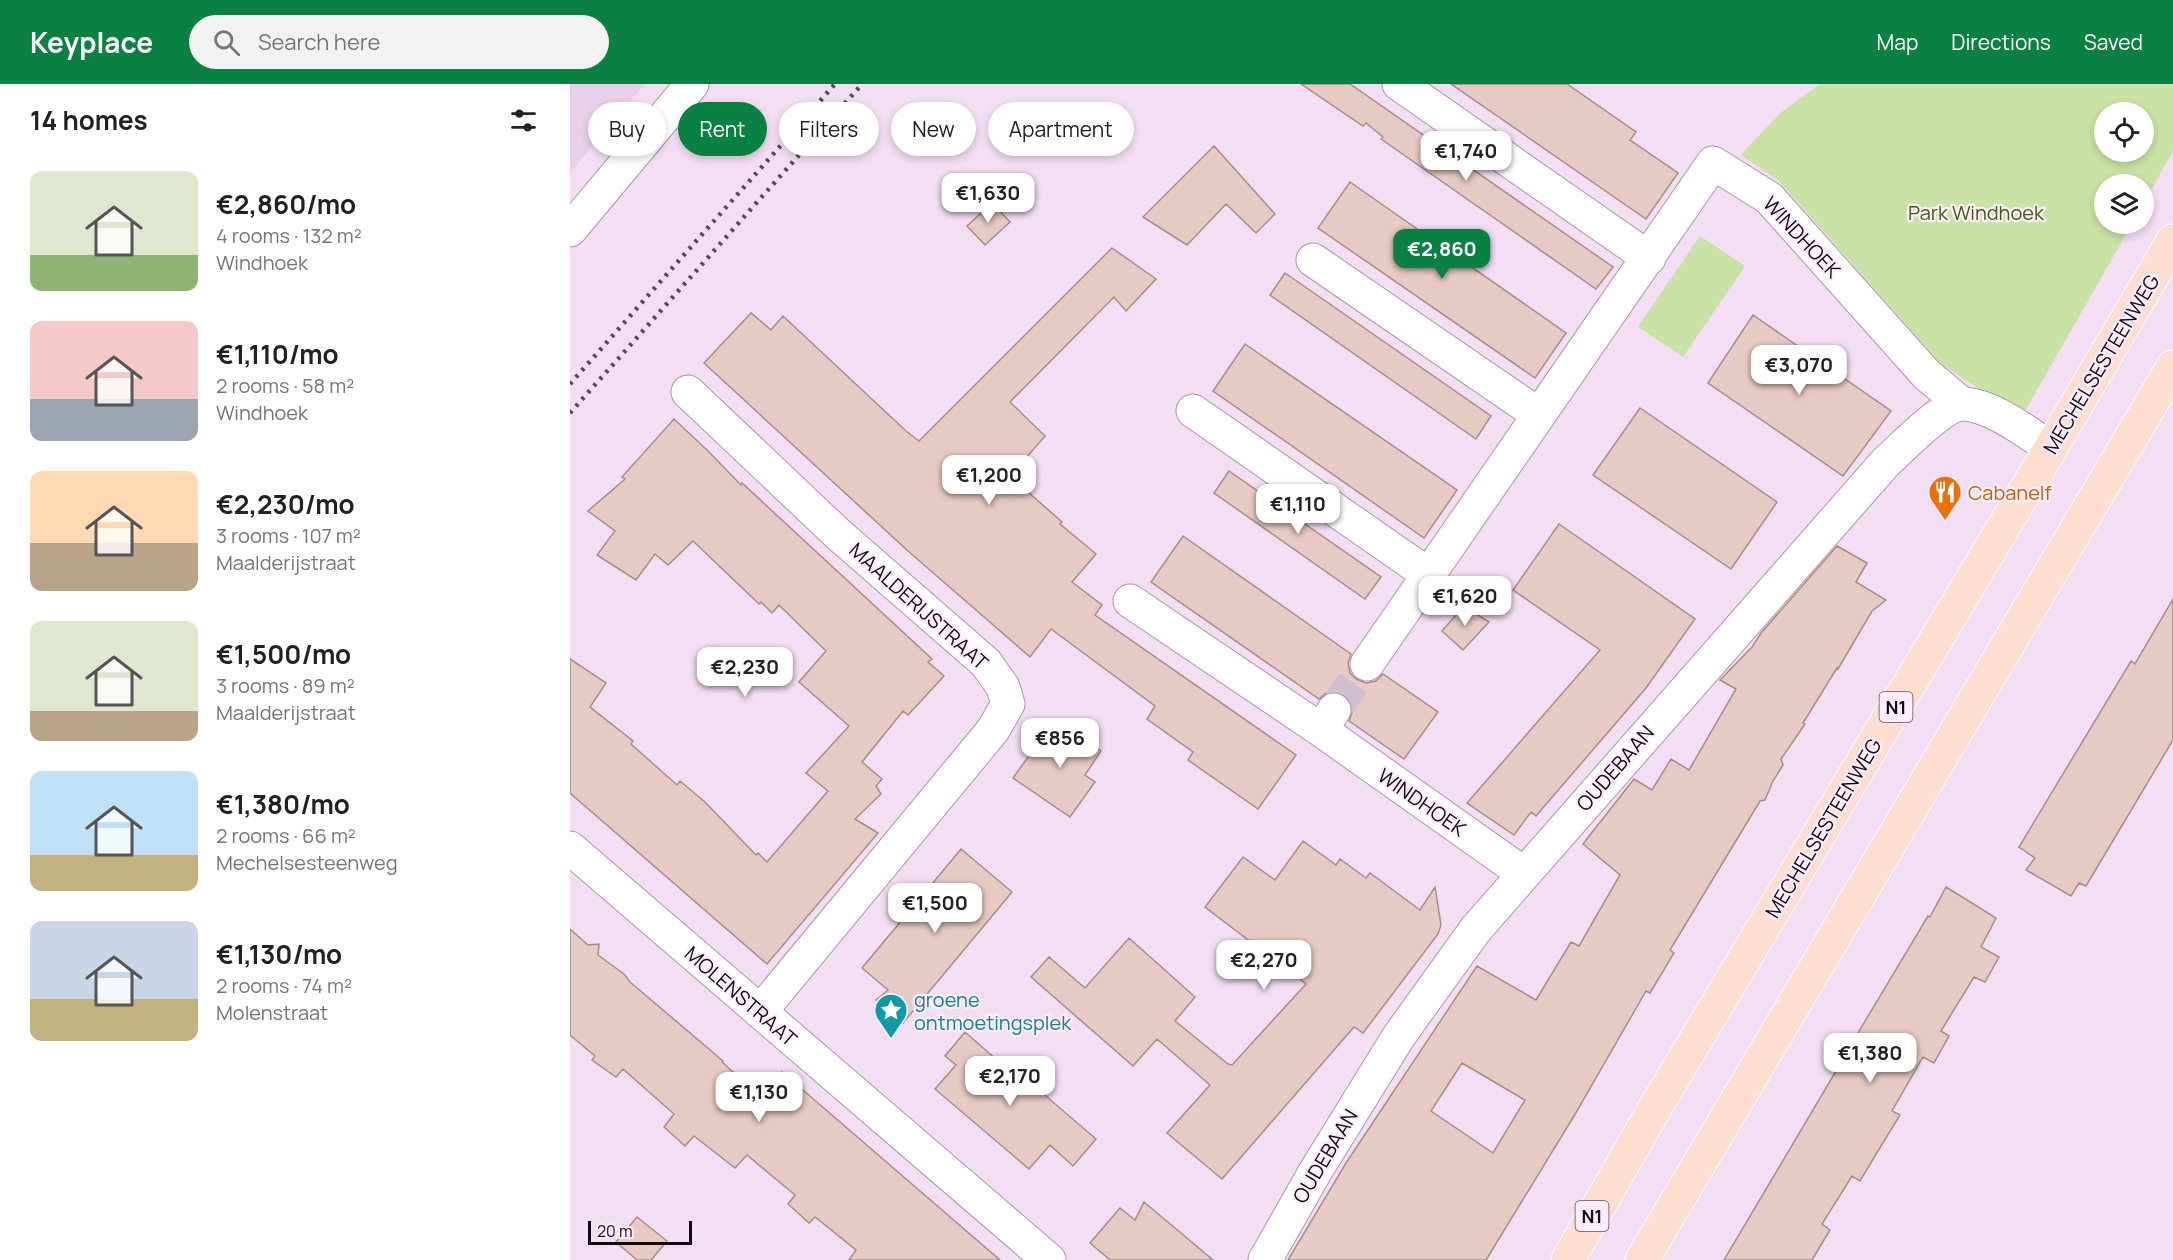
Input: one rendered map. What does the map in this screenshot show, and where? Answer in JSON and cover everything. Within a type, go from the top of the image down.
[{"type":"main road","name":"MECHELSESTEENWEG","points":[[1568,1260],[1640,1132],[2173,242]]},
{"type":"main road","points":[[1641,1260],[2173,367]]},
{"type":"street","points":[[570,230],[692,84]]},
{"type":"street","points":[[1399,84],[1649,258]]},
{"type":"street","name":"WINDHOEK","points":[[1367,664],[1713,163],[1769,198],[1927,375],[1962,404]]},
{"type":"street","points":[[1313,260],[1539,414]]},
{"type":"street","name":"MAALDERIJSTRAAT","points":[[688,392],[837,534],[987,663],[1003,687],[1008,704],[993,730],[760,1012]]},
{"type":"street","points":[[1962,404],[1990,410],[2051,448]]},
{"type":"street","name":"OUDEBAAN","points":[[1265,1260],[1315,1172],[1399,1036],[1476,929],[1886,462],[1937,416],[1962,404]]},
{"type":"street","points":[[1193,411],[1428,575]]},
{"type":"street","name":"WINDHOEK","points":[[1130,602],[1328,720],[1523,873]]},
{"type":"street","name":"MOLENSTRAAT","points":[[570,848],[1050,1260]]},
{"type":"shaded area","points":[[570,84],[645,84],[630,102],[588,102],[588,152],[570,173]]},
{"type":"green space","name":"Park Windhoek","points":[[1820,84],[2173,84],[2173,151],[2154,184],[2154,174],[2094,174],[2094,234],[2126,234],[2022,416],[1942,365],[1778,180],[1741,155],[1779,114]]},
{"type":"green space","points":[[1700,236],[1745,266],[1683,357],[1638,327]]},
{"type":"building","points":[[1301,84],[1350,84],[1613,267],[1596,289],[1381,139],[1383,137],[1366,123],[1363,126]]},
{"type":"building","points":[[1451,84],[1567,84],[1636,132],[1630,140],[1678,173],[1646,219]]},
{"type":"building","points":[[1214,146],[1275,214],[1256,233],[1226,204],[1187,245],[1143,217]]},
{"type":"building","points":[[1350,182],[1566,333],[1535,378],[1318,228]]},
{"type":"building","points":[[992,203],[1010,222],[985,245],[967,226]]},
{"type":"building","points":[[1112,248],[1156,279],[1126,311],[1114,297],[1010,402],[1045,436],[1012,474],[1030,490],[1028,492],[1062,522],[1060,524],[1096,554],[1072,582],[1102,605],[1095,615],[1296,755],[1258,809],[1188,760],[1193,752],[1147,719],[1155,706],[1051,629],[1030,657],[908,551],[704,363],[751,313],[771,330],[783,316],[919,441]]},
{"type":"building","points":[[1285,273],[1491,416],[1476,439],[1270,295]]},
{"type":"building","points":[[1753,315],[1891,411],[1843,476],[1708,383]]},
{"type":"building","points":[[1245,344],[1457,490],[1424,538],[1213,391]]},
{"type":"building","points":[[1640,408],[1777,502],[1731,569],[1593,475]]},
{"type":"building","points":[[674,419],[741,485],[742,483],[932,659],[928,662],[944,676],[908,715],[903,711],[862,762],[882,779],[876,786],[881,794],[855,819],[878,833],[767,964],[570,793],[570,659],[606,683],[590,707],[633,741],[631,744],[677,785],[680,781],[705,802],[756,855],[758,853],[767,862],[828,791],[806,773],[849,726],[799,682],[826,651],[779,605],[772,613],[761,602],[759,604],[693,541],[668,565],[655,554],[636,580],[597,555],[615,531],[588,511],[625,479],[622,477]]},
{"type":"building","points":[[1229,471],[1381,577],[1365,599],[1214,493]]},
{"type":"building","points":[[1559,524],[1695,619],[1646,688],[1536,816],[1531,812],[1514,835],[1467,803],[1600,650],[1513,590]]},
{"type":"building","points":[[1183,536],[1351,654],[1348,663],[1350,673],[1356,679],[1366,683],[1376,681],[1383,674],[1438,712],[1404,759],[1349,721],[1353,710],[1345,695],[1334,691],[1326,693],[1319,699],[1151,582]]},
{"type":"building","points":[[1837,546],[1867,563],[1856,582],[1886,600],[1872,611],[1803,723],[1805,724],[1781,759],[1783,765],[1765,800],[1760,801],[1670,950],[1674,953],[1650,993],[1646,991],[1574,1116],[1486,1260],[1288,1260],[1346,1163],[1477,966],[1536,1000],[1571,942],[1579,946],[1620,875],[1583,844],[1634,779],[1652,790],[1671,759],[1689,770],[1736,689],[1720,680],[1752,647],[1761,633]],"holes":[[[1462,1063],[1525,1100],[1493,1153],[1431,1111]]]},
{"type":"building","points":[[2173,599],[2173,740],[2086,886],[2079,883],[2071,896],[2026,870],[2035,858],[2019,847],[2131,661],[2135,664]]},
{"type":"building","points":[[1464,606],[1489,622],[1463,650],[1442,631]]},
{"type":"building","points":[[1061,723],[1101,751],[1085,775],[1095,782],[1070,817],[1013,778],[1049,728],[1054,731]]},
{"type":"building","points":[[1303,841],[1336,865],[1340,859],[1366,878],[1370,873],[1420,910],[1435,887],[1441,925],[1438,934],[1363,1033],[1354,1027],[1222,1179],[1167,1133],[1210,1085],[1157,1039],[1133,1066],[1031,977],[1049,957],[1085,988],[1129,938],[1195,997],[1175,1021],[1232,1065],[1306,984],[1205,907],[1243,857],[1275,880]]},
{"type":"building","points":[[961,849],[1012,892],[903,1023],[876,1000],[888,990],[862,968]]},
{"type":"building","points":[[1946,887],[1996,918],[1981,947],[1999,957],[1985,982],[1974,977],[1941,1031],[1949,1036],[1934,1063],[1923,1057],[1892,1111],[1900,1115],[1860,1181],[1852,1176],[1822,1224],[1830,1230],[1812,1260],[1724,1260],[1839,1066],[1836,1061],[1842,1052],[1849,1048]]},
{"type":"building","points":[[570,929],[588,945],[599,944],[598,955],[624,974],[630,982],[723,1061],[761,1097],[782,1072],[1000,1260],[849,1260],[856,1250],[815,1217],[809,1223],[788,1204],[795,1195],[747,1155],[735,1168],[694,1136],[685,1146],[664,1127],[674,1114],[623,1069],[616,1077],[592,1060],[595,1056],[570,1035]]},
{"type":"building","points":[[965,1032],[1023,1083],[1026,1079],[1096,1139],[1073,1166],[1050,1145],[1029,1169],[935,1089],[956,1065],[945,1056]]},
{"type":"building","points":[[1144,1202],[1213,1260],[1110,1260],[1090,1243],[1120,1208],[1135,1220]]},
{"type":"building","points":[[637,1217],[667,1241],[651,1260],[637,1260],[616,1242]]},
{"type":"tunnel","points":[[1334,710],[1367,664]]},
{"type":"railway","points":[[570,384],[835,84]]},
{"type":"railway","points":[[570,413],[862,84]]},
{"type":"place","name":"Cabanelf","points":[[1945,521]]},
{"type":"place","name":"groene ontmoetingsplek","points":[[891,1039]]}]
